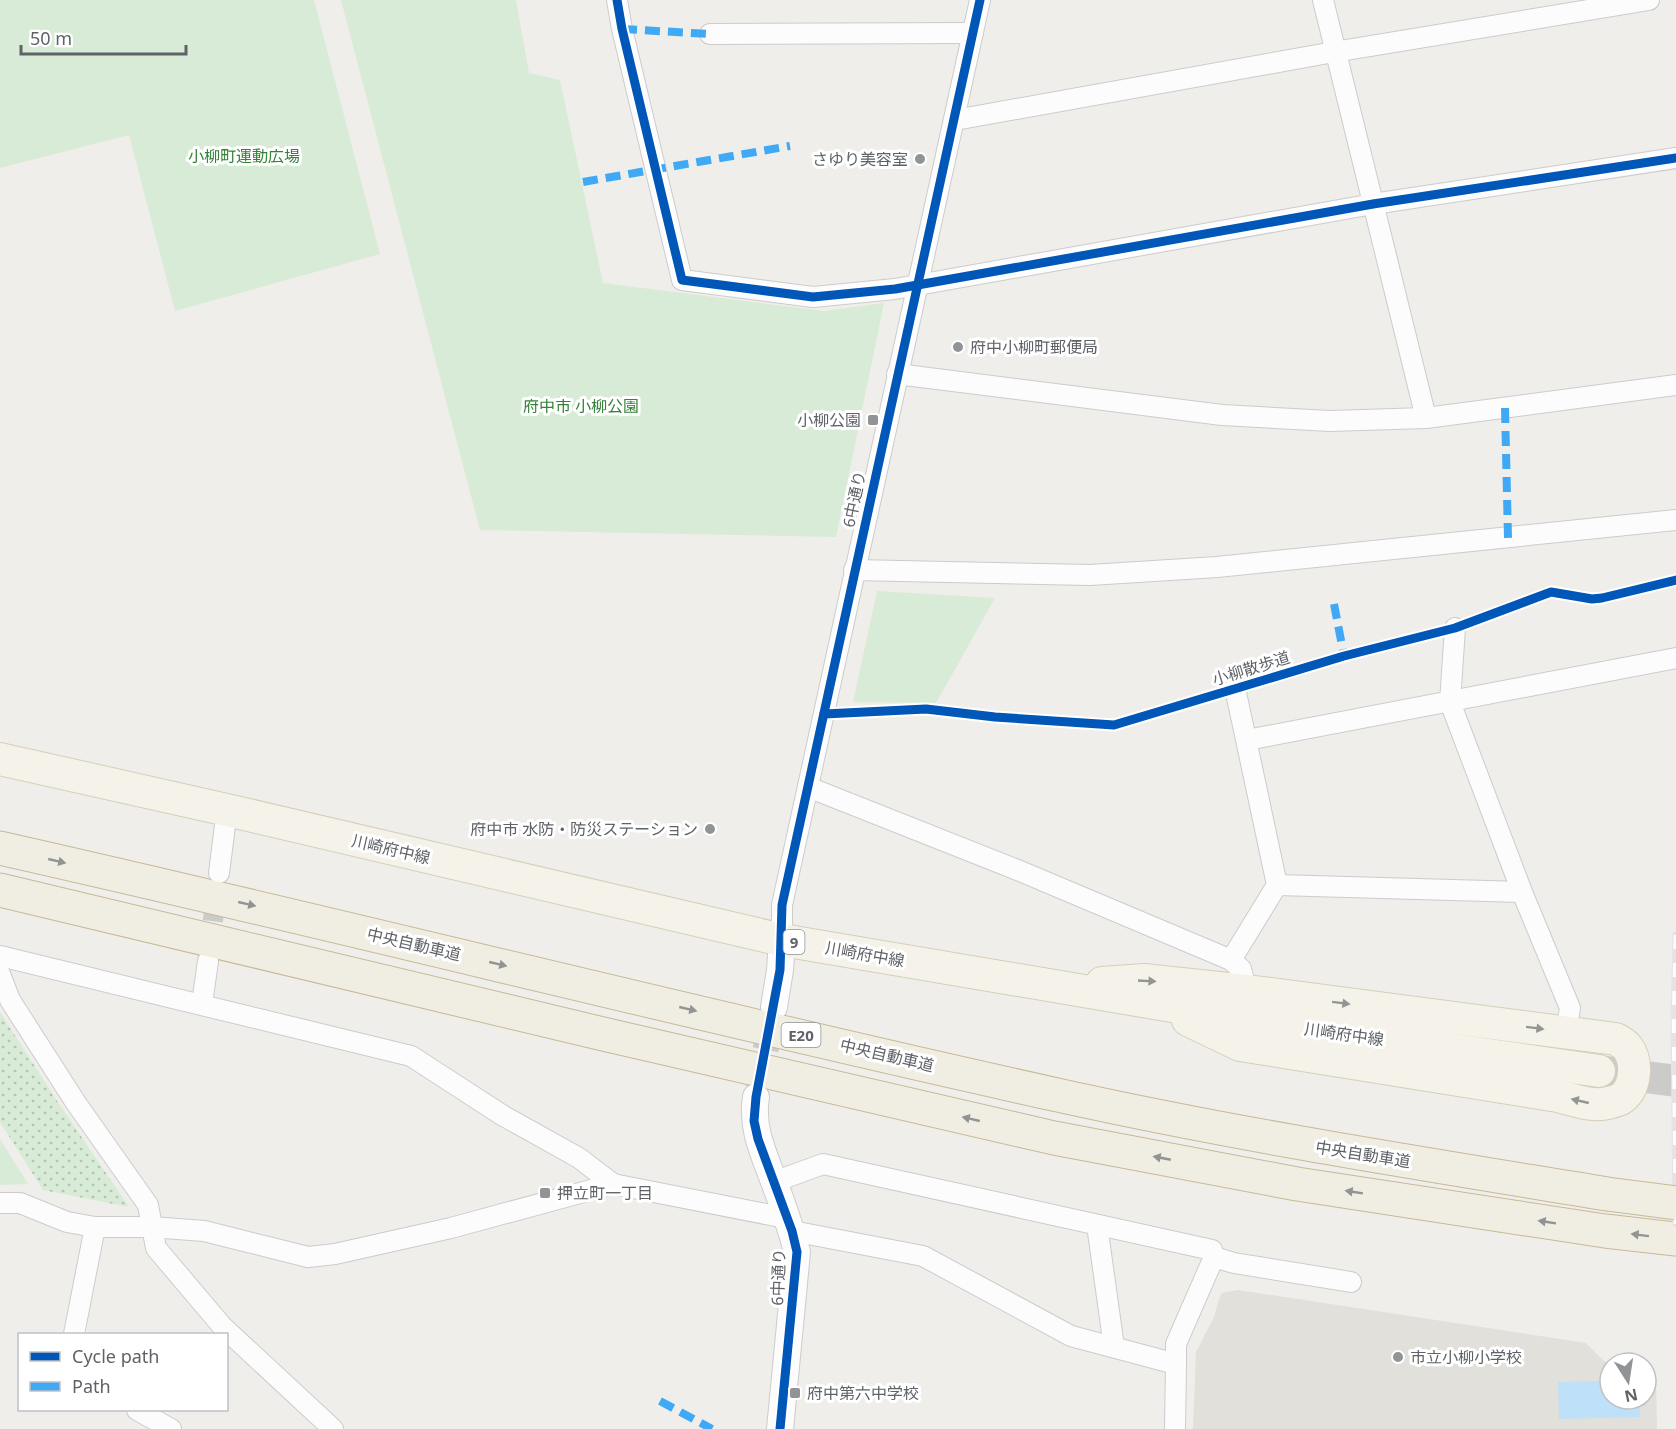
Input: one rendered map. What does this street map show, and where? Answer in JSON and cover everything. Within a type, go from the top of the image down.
[{"type":"highway","name":"中央自動車道","points":[[0,848],[266,908],[1065,1096],[1305,1144],[1607,1194],[1676,1203]]},
{"type":"highway","points":[[0,890],[603,1034],[1054,1138],[1297,1184],[1605,1231],[1676,1239]]},
{"type":"main road","name":"川崎府中線","points":[[0,759],[782,940],[1302,1028],[1599,1071]]},
{"type":"main road","points":[[1047,986],[1144,980],[1247,991],[1616,1039],[1627,1046],[1633,1058],[1635,1073],[1622,1098],[1606,1104],[1589,1104],[1558,1096],[1240,1045],[1154,1004]]},
{"type":"street","points":[[617,0],[682,280],[813,297],[917,286],[1373,204],[1676,158]]},
{"type":"street","name":"6中通り","points":[[774,1007],[780,970],[782,905],[980,0]]},
{"type":"street","points":[[1323,0],[1426,418]]},
{"type":"street","points":[[955,120],[1334,52],[1649,0]]},
{"type":"street","points":[[710,34],[973,33]]},
{"type":"street","points":[[897,374],[1222,415],[1330,421],[1426,418],[1676,385]]},
{"type":"street","points":[[854,570],[1090,575],[1217,567],[1676,520]]},
{"type":"street","points":[[1455,628],[1450,702],[1522,892],[1570,1008],[1566,1032]]},
{"type":"street","points":[[1247,740],[1676,658]]},
{"type":"street","points":[[1231,960],[1277,885],[1235,688]]},
{"type":"street","points":[[808,787],[1020,871],[1231,960],[1241,969],[1247,991]]},
{"type":"street","points":[[219,873],[227,810]]},
{"type":"street","points":[[1277,885],[1522,892]]},
{"type":"street","points":[[0,956],[411,1056],[502,1114],[579,1158],[613,1184],[923,1256],[1071,1336],[1176,1364]]},
{"type":"street","points":[[202,1004],[208,961]]},
{"type":"street","points":[[0,974],[10,1000],[76,1103],[148,1205],[156,1248],[222,1326],[333,1429]]},
{"type":"street","name":"6中通り","points":[[756,1097],[754,1122],[758,1139],[789,1225],[796,1252],[780,1429]]},
{"type":"street","points":[[774,1182],[823,1164],[1212,1250],[1214,1257],[1176,1344],[1175,1429]]},
{"type":"street","points":[[0,1203],[20,1203],[67,1222],[95,1227],[151,1227],[204,1231],[308,1257],[335,1254],[451,1228],[613,1184]]},
{"type":"street","points":[[1097,1225],[1114,1347]]},
{"type":"street","points":[[74,1333],[95,1227]]},
{"type":"street","points":[[1214,1257],[1234,1263],[1351,1282]]},
{"type":"street","points":[[139,1411],[171,1429]]},
{"type":"shaded area","name":"市立小柳小学校","points":[[1238,1290],[1586,1343],[1598,1355],[1598,1411],[1657,1411],[1657,1429],[1193,1429],[1196,1352],[1214,1317],[1221,1293]]},
{"type":"green space","name":"小柳町運動広場","points":[[0,0],[314,0],[380,254],[175,311],[129,135],[0,168]]},
{"type":"green space","name":"府中市 小柳公園","points":[[341,0],[516,0],[529,73],[560,80],[603,283],[824,311],[884,303],[836,537],[480,530]]},
{"type":"green space","points":[[877,591],[995,598],[936,703],[853,702]]},
{"type":"green space","points":[[0,1012],[129,1207],[43,1190],[0,1122]]},
{"type":"green space","points":[[0,1139],[28,1184],[0,1185]]},
{"type":"water","points":[[1598,1381],[1598,1411],[1640,1411],[1640,1417],[1559,1419],[1558,1382]]},
{"type":"tunnel","points":[[209,951],[217,888]]},
{"type":"tunnel","points":[[758,1088],[773,1012]]},
{"type":"tunnel","points":[[1599,1071],[1676,1081]]},
{"type":"railway","points":[[1676,935],[1674,1018],[1676,1224]]},
{"type":"marked path","points":[[622,29],[710,34]]},
{"type":"marked path","points":[[583,182],[790,146]]},
{"type":"marked path","points":[[1505,408],[1508,538]]},
{"type":"marked path","points":[[1334,604],[1344,656]]},
{"type":"marked path","points":[[660,1401],[712,1429]]},
{"type":"cycle path","points":[[617,0],[682,280],[813,297],[895,289],[1373,204],[1676,158]]},
{"type":"cycle path","points":[[780,1429],[797,1252],[792,1231],[758,1139],[754,1121],[756,1097],[780,970],[782,905],[980,0]]},
{"type":"cycle path","name":"小柳散歩道","points":[[824,714],[926,709],[995,717],[1114,725],[1344,656],[1455,628],[1551,592],[1592,599],[1676,580]]},
{"type":"place","name":"さゆり美容室","points":[[920,159]]},
{"type":"place","name":"府中小柳町郵便局","points":[[958,347]]},
{"type":"place","name":"小柳公園","points":[[873,420]]},
{"type":"place","name":"府中市 水防・防災ステーション","points":[[710,829]]},
{"type":"place","name":"押立町一丁目","points":[[545,1193]]},
{"type":"place","name":"市立小柳小学校","points":[[1398,1357]]},
{"type":"place","name":"府中第六中学校","points":[[795,1393]]}]
